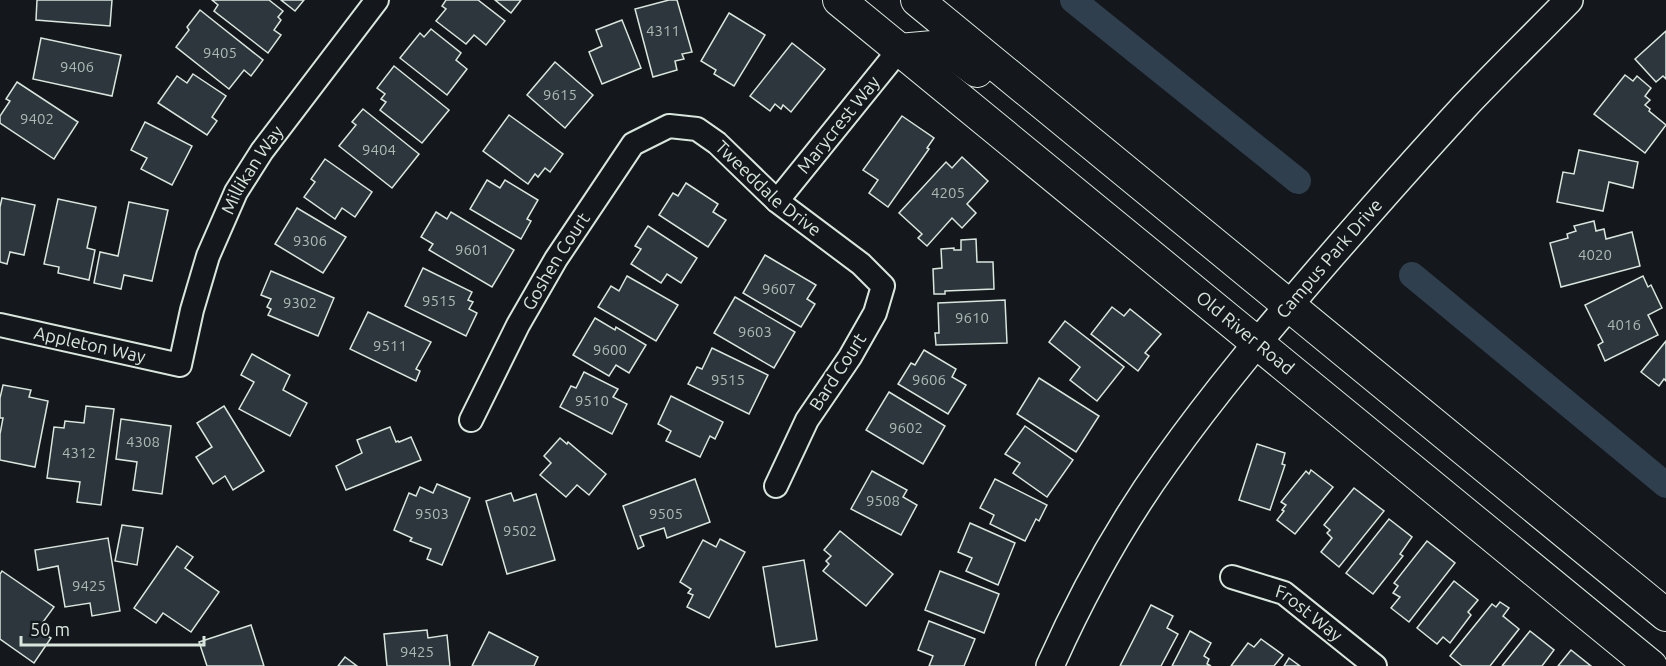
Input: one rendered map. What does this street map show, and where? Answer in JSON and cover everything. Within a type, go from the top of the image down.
[{"type":"main road","name":"Old River Road","points":[[839,0],[1651,666]]},
{"type":"main road","points":[[917,0],[1666,615]]},
{"type":"main road","points":[[900,50],[933,47],[947,49],[1028,108],[1050,109]]},
{"type":"street","name":"Millikan Way","points":[[180,365],[192,310],[208,256],[236,192],[262,151],[377,0]]},
{"type":"street","name":"Campus Park Drive","points":[[1050,666],[1084,594],[1122,526],[1165,461],[1288,305],[1465,106],[1569,0]]},
{"type":"street","name":"Marycrest Way","points":[[777,201],[900,50]]},
{"type":"street","name":"Tweeddale Drive","points":[[669,126],[697,129],[717,143],[777,201],[861,264]]},
{"type":"street","name":"Goshen Court","points":[[471,420],[518,325],[556,259],[627,152],[633,144],[669,126]]},
{"type":"street","name":"Bard Court","points":[[776,486],[807,420],[850,357],[875,313],[883,286],[861,264]]},
{"type":"street","name":"Appleton Way","points":[[0,325],[180,365]]},
{"type":"street","name":"Frost Way","points":[[1232,577],[1284,593],[1375,666]]},
{"type":"building","points":[[37,0],[112,0],[110,26],[36,20]]},
{"type":"building","points":[[212,0],[269,0],[283,11],[278,17],[281,20],[274,30],[281,35],[268,53],[214,11],[218,5]]},
{"type":"building","points":[[281,0],[304,0],[295,11]]},
{"type":"building","points":[[446,0],[478,0],[505,21],[486,45],[474,35],[466,44],[436,21],[446,9],[442,6]]},
{"type":"building","points":[[495,0],[521,0],[511,13]]},
{"type":"building","points":[[677,0],[692,52],[682,54],[684,59],[675,61],[677,70],[653,77],[635,9]]},
{"type":"building","points":[[200,10],[263,60],[251,76],[244,70],[229,89],[176,47]]},
{"type":"building","points":[[729,13],[765,35],[734,86],[714,74],[716,70],[701,61]]},
{"type":"building","points":[[622,20],[641,68],[602,84],[589,52],[602,46],[596,30]]},
{"type":"building","points":[[431,29],[461,53],[456,60],[467,69],[447,95],[400,58],[420,33],[424,37]]},
{"type":"building","points":[[1666,31],[1666,79],[1663,76],[1656,82],[1635,59]]},
{"type":"building","points":[[41,38],[121,55],[112,96],[33,79]]},
{"type":"building","points":[[792,43],[825,69],[791,112],[783,105],[781,109],[775,104],[770,111],[750,96]]},
{"type":"building","points":[[555,62],[593,95],[565,128],[527,95]]},
{"type":"building","points":[[394,66],[449,110],[422,143],[380,110],[386,102],[381,99],[385,94],[377,88]]},
{"type":"building","points":[[193,74],[226,96],[212,117],[217,121],[207,135],[158,103],[177,76],[187,83]]},
{"type":"building","points":[[1625,75],[1633,81],[1637,76],[1651,88],[1645,96],[1650,100],[1645,105],[1666,125],[1645,153],[1594,114]]},
{"type":"building","points":[[17,82],[78,122],[54,159],[0,123],[0,116],[10,101],[6,99]]},
{"type":"building","points":[[363,109],[419,154],[392,188],[339,146],[356,125],[352,122]]},
{"type":"building","points":[[509,115],[563,154],[550,172],[545,168],[538,177],[535,174],[528,184],[483,151]]},
{"type":"building","points":[[902,116],[934,138],[927,148],[929,149],[888,207],[869,193],[878,180],[863,170]]},
{"type":"building","points":[[145,122],[192,146],[172,185],[141,169],[147,158],[131,150]]},
{"type":"building","points":[[1579,150],[1638,162],[1633,188],[1609,182],[1603,211],[1557,202],[1563,172],[1574,174]]},
{"type":"building","points":[[962,157],[988,181],[967,204],[976,213],[962,228],[952,218],[927,246],[918,238],[922,234],[899,213],[946,162],[952,168]]},
{"type":"building","points":[[325,159],[372,192],[355,217],[342,208],[335,219],[304,197],[315,182],[311,179]]},
{"type":"building","points":[[487,180],[500,188],[505,180],[538,200],[527,219],[531,221],[521,239],[470,209]]},
{"type":"building","points":[[686,183],[718,204],[713,212],[726,220],[708,247],[659,215],[673,193],[678,196]]},
{"type":"building","points":[[2,198],[35,205],[24,255],[10,252],[7,264],[0,262]]},
{"type":"building","points":[[58,199],[96,207],[87,248],[95,250],[89,280],[58,273],[59,267],[44,264]]},
{"type":"building","points":[[129,202],[168,210],[152,281],[124,275],[121,289],[94,283],[100,252],[118,256]]},
{"type":"building","points":[[297,208],[346,237],[323,273],[275,244]]},
{"type":"building","points":[[436,212],[447,219],[451,212],[514,250],[492,287],[429,250],[433,244],[421,237]]},
{"type":"building","points":[[1594,221],[1596,231],[1604,229],[1606,239],[1632,232],[1640,266],[1561,287],[1550,243],[1568,238],[1567,234],[1576,231],[1574,226]]},
{"type":"building","points":[[648,226],[697,258],[681,283],[667,274],[661,283],[631,264],[641,249],[635,246]]},
{"type":"building","points":[[976,239],[977,262],[993,262],[994,289],[945,291],[945,294],[934,294],[933,269],[942,268],[941,249],[961,250],[961,240]]},
{"type":"building","points":[[765,255],[816,285],[807,299],[815,304],[801,327],[743,293]]},
{"type":"building","points":[[423,268],[472,292],[468,300],[473,302],[469,309],[477,313],[466,336],[405,306]]},
{"type":"building","points":[[271,271],[334,298],[318,336],[268,315],[271,309],[267,307],[271,299],[261,295]]},
{"type":"building","points":[[627,276],[678,305],[656,341],[598,307],[611,286],[619,291]]},
{"type":"building","points":[[1643,276],[1648,287],[1651,285],[1662,308],[1648,315],[1658,335],[1605,361],[1598,345],[1603,342],[1585,305]]},
{"type":"building","points":[[735,297],[795,332],[774,368],[714,333]]},
{"type":"building","points":[[1005,300],[1007,343],[936,345],[935,333],[939,333],[938,303]]},
{"type":"building","points":[[1112,307],[1124,316],[1130,309],[1161,334],[1145,353],[1149,356],[1138,371],[1091,334]]},
{"type":"building","points":[[368,312],[431,342],[416,369],[420,371],[416,381],[350,349]]},
{"type":"building","points":[[595,318],[615,330],[616,327],[646,345],[629,373],[616,365],[609,376],[573,355]]},
{"type":"building","points":[[1065,321],[1124,367],[1097,401],[1070,380],[1080,367],[1049,342]]},
{"type":"building","points":[[1666,341],[1666,381],[1664,379],[1659,386],[1641,372]]},
{"type":"building","points":[[712,348],[768,375],[749,414],[688,384],[697,367],[702,369]]},
{"type":"building","points":[[924,350],[956,369],[952,377],[966,385],[948,414],[898,384],[911,363],[915,365]]},
{"type":"building","points":[[252,354],[290,375],[283,390],[307,403],[290,436],[239,409],[254,382],[241,375]]},
{"type":"building","points":[[584,372],[618,389],[613,397],[627,404],[612,434],[560,407],[571,386],[576,388]]},
{"type":"building","points":[[1039,378],[1099,416],[1076,452],[1017,414]]},
{"type":"building","points":[[3,385],[31,390],[29,397],[48,401],[35,467],[0,460],[0,434],[3,418],[0,418],[0,398]]},
{"type":"building","points":[[889,392],[945,426],[923,464],[866,430]]},
{"type":"building","points":[[671,396],[723,422],[715,439],[710,436],[700,457],[666,441],[671,431],[658,424]]},
{"type":"building","points":[[86,406],[114,409],[101,505],[77,502],[80,482],[47,478],[54,427],[64,428],[65,421],[84,423]]},
{"type":"building","points":[[224,406],[264,471],[233,490],[225,476],[213,484],[196,457],[212,447],[197,423]]},
{"type":"building","points":[[121,419],[171,426],[162,494],[133,490],[137,462],[116,459]]},
{"type":"building","points":[[1025,426],[1073,460],[1047,497],[1013,473],[1020,463],[1005,454]]},
{"type":"building","points":[[390,427],[396,442],[411,437],[421,460],[346,490],[336,466],[362,453],[357,440]]},
{"type":"building","points":[[560,438],[606,474],[589,495],[577,485],[566,497],[540,475],[551,463],[544,456]]},
{"type":"building","points":[[1257,444],[1285,453],[1282,464],[1285,465],[1270,510],[1239,500]]},
{"type":"building","points":[[1311,470],[1333,487],[1295,534],[1277,520],[1286,505],[1281,502],[1306,471],[1309,474]]},
{"type":"building","points":[[872,471],[907,490],[903,497],[917,505],[901,535],[851,509]]},
{"type":"building","points":[[695,479],[710,522],[667,538],[664,528],[640,536],[644,546],[638,549],[623,506]]},
{"type":"building","points":[[995,479],[1047,505],[1039,521],[1036,519],[1025,541],[990,524],[994,515],[980,508]]},
{"type":"building","points":[[437,484],[470,498],[442,565],[427,559],[431,549],[410,541],[412,538],[394,530],[409,493],[416,496],[420,487],[433,493]]},
{"type":"building","points":[[1354,488],[1384,511],[1339,567],[1321,552],[1332,538],[1327,533],[1330,530],[1324,525]]},
{"type":"building","points":[[511,493],[514,501],[536,494],[555,560],[507,574],[486,501]]},
{"type":"building","points":[[1389,519],[1412,537],[1400,554],[1403,556],[1373,594],[1346,573]]},
{"type":"building","points":[[970,523],[1015,543],[998,585],[966,571],[972,558],[958,552]]},
{"type":"building","points":[[122,525],[143,528],[137,565],[115,561]]},
{"type":"building","points":[[840,531],[893,574],[866,606],[823,571],[829,564],[826,561],[831,556],[824,550]]},
{"type":"building","points":[[108,538],[120,611],[92,616],[90,603],[65,607],[58,566],[38,570],[35,550]]},
{"type":"building","points":[[720,539],[745,552],[709,618],[687,607],[693,595],[688,593],[691,589],[680,582],[703,540],[716,547]]},
{"type":"building","points":[[1427,541],[1455,563],[1409,622],[1391,608],[1400,597],[1393,593],[1398,586],[1394,583]]},
{"type":"building","points":[[177,546],[193,557],[185,568],[219,592],[191,632],[163,613],[156,623],[134,608]]},
{"type":"building","points":[[804,560],[817,640],[776,647],[763,567]]},
{"type":"building","points":[[2,571],[54,607],[43,622],[49,626],[43,633],[51,638],[34,663],[0,639],[0,574]]},
{"type":"building","points":[[940,571],[999,594],[984,633],[925,610]]},
{"type":"building","points":[[1454,581],[1478,600],[1468,612],[1471,615],[1450,643],[1443,637],[1437,644],[1417,628]]},
{"type":"building","points":[[1500,602],[1509,608],[1503,616],[1519,629],[1490,666],[1462,666],[1450,656],[1492,604],[1496,607]]},
{"type":"building","points":[[1151,605],[1173,616],[1167,628],[1178,634],[1161,666],[1120,666]]},
{"type":"building","points":[[929,621],[975,639],[964,666],[929,666],[933,656],[918,650]]},
{"type":"building","points":[[251,625],[264,666],[207,666],[199,642]]},
{"type":"building","points":[[427,630],[428,638],[447,635],[450,666],[387,666],[384,634]]},
{"type":"building","points":[[1190,631],[1211,643],[1204,656],[1209,659],[1207,664],[1211,666],[1172,666]]},
{"type":"building","points":[[1530,631],[1554,650],[1542,666],[1502,666]]},
{"type":"building","points":[[489,632],[538,657],[534,666],[472,666]]},
{"type":"building","points":[[1261,639],[1283,655],[1274,666],[1231,666],[1248,643],[1254,647]]},
{"type":"building","points":[[1571,650],[1591,666],[1558,666]]},
{"type":"building","points":[[345,657],[357,666],[338,666]]},
{"type":"building","points":[[1289,658],[1300,666],[1284,666]]},
{"type":"waterway","points":[[1073,0],[1298,181]]},
{"type":"waterway","points":[[1412,275],[1666,485]]}]
